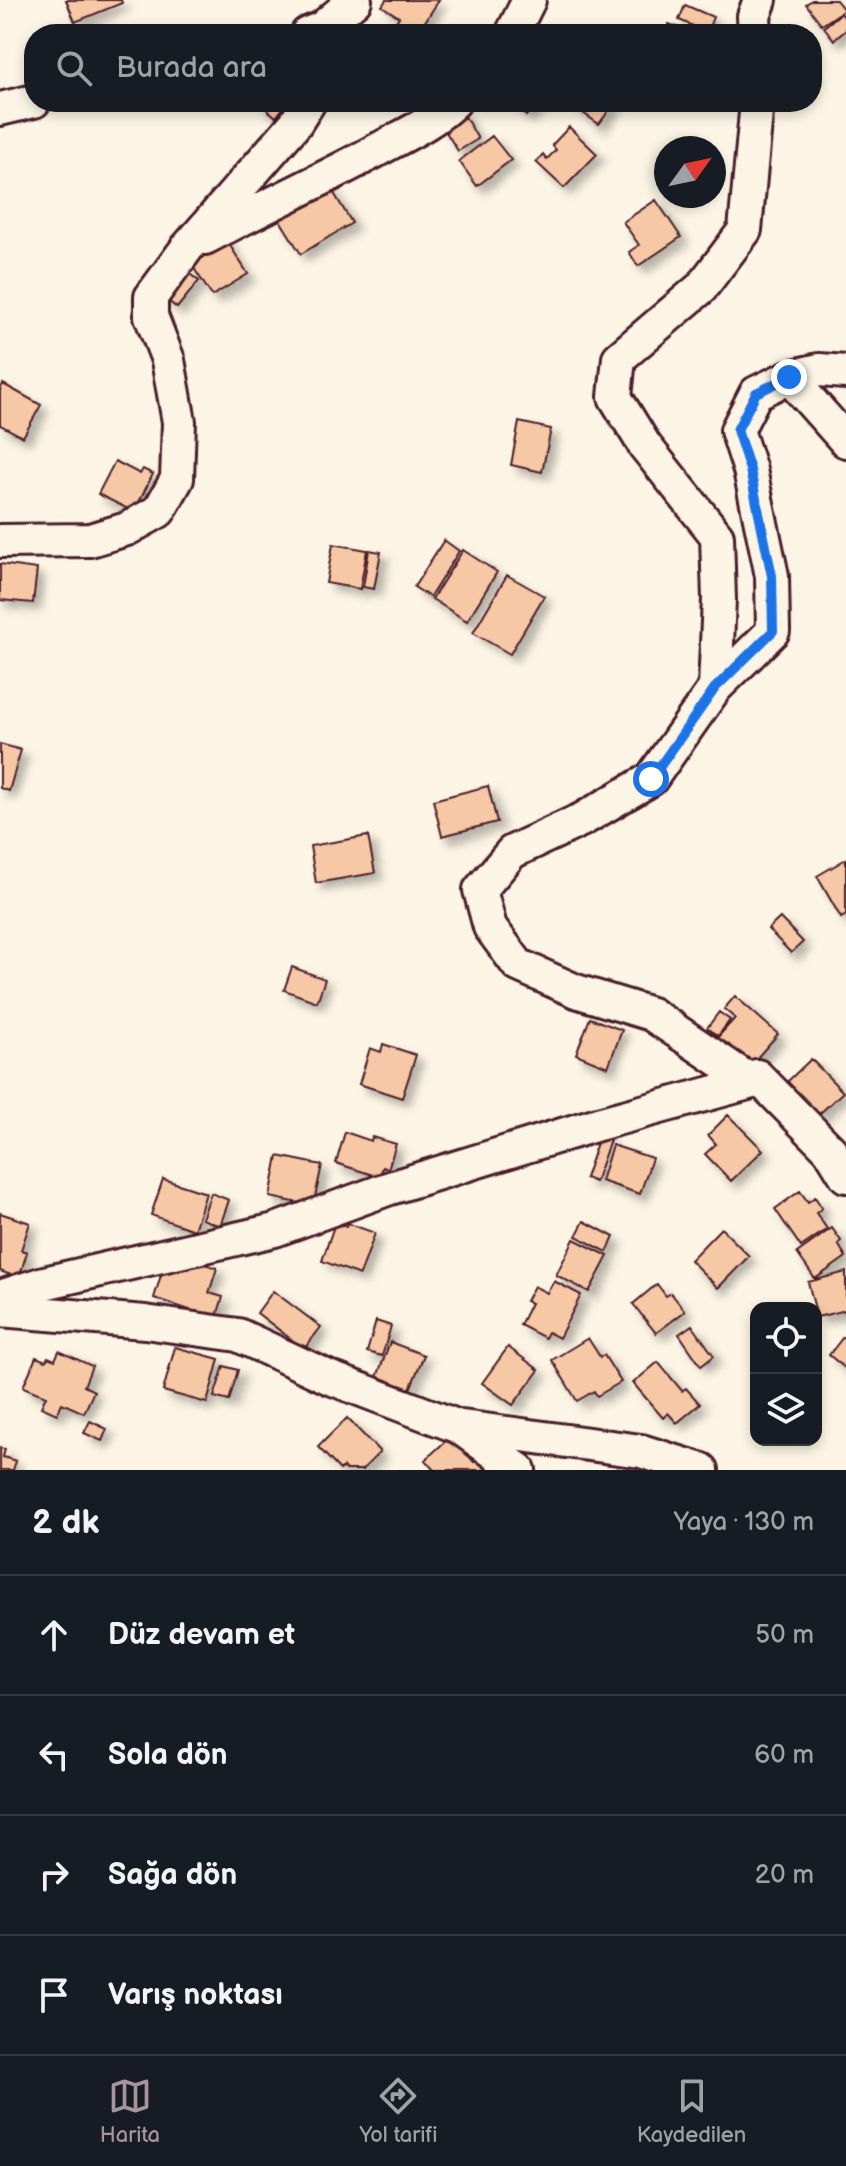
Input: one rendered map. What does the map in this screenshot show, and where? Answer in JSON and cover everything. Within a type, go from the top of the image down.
[{"type":"street","points":[[327,24],[357,0]]},
{"type":"street","points":[[350,24],[357,0]]},
{"type":"street","points":[[517,24],[529,0]]},
{"type":"street","points":[[754,24],[760,0]]},
{"type":"street","points":[[0,109],[24,103]]},
{"type":"street","points":[[0,541],[90,540],[127,529],[159,511],[177,479],[179,422],[168,360],[151,316],[151,297],[187,248],[303,112]]},
{"type":"street","points":[[187,248],[360,160],[443,112]]},
{"type":"street","points":[[715,688],[719,599],[717,536],[645,446],[615,397],[619,358],[701,288],[745,230],[756,112]]},
{"type":"street","points":[[752,1082],[651,1014],[576,991],[518,965],[490,927],[480,890],[512,852],[583,819],[651,779],[715,688],[773,631],[770,562],[750,470],[737,430],[756,393],[789,377],[819,370],[846,372]]},
{"type":"street","points":[[789,377],[846,441]]},
{"type":"street","points":[[0,1297],[44,1283],[275,1230],[390,1188],[598,1124],[752,1082],[757,1076],[842,1154]]},
{"type":"street","points":[[0,1310],[145,1322],[238,1335],[328,1377],[459,1427],[641,1451],[702,1470]]},
{"type":"street","points":[[459,1427],[519,1470]]},
{"type":"building","points":[[66,0],[121,0],[122,3],[75,22]]},
{"type":"building","points":[[386,0],[439,0],[423,24],[394,24],[399,17],[382,6]]},
{"type":"building","points":[[812,0],[836,0],[844,10],[822,25],[806,4]]},
{"type":"building","points":[[685,5],[713,17],[710,24],[688,24],[679,20]]},
{"type":"building","points":[[841,13],[846,20],[846,30],[834,40],[824,27]]},
{"type":"building","points":[[454,112],[462,112],[478,139],[458,151],[439,121]]},
{"type":"building","points":[[582,112],[608,112],[599,124]]},
{"type":"building","points":[[569,127],[597,154],[564,188],[536,162],[543,154],[547,159],[556,150],[552,145]]},
{"type":"building","points":[[492,136],[511,160],[477,186],[459,161]]},
{"type":"building","points":[[329,185],[352,223],[301,254],[278,217]]},
{"type":"building","points":[[654,201],[654,208],[661,208],[681,237],[638,266],[629,252],[639,245],[623,222]]},
{"type":"building","points":[[224,236],[248,274],[212,296],[188,259]]},
{"type":"building","points":[[183,269],[199,281],[177,308],[162,296]]},
{"type":"building","points":[[3,384],[41,405],[23,437],[0,425],[0,390]]},
{"type":"building","points":[[519,422],[551,429],[542,472],[511,465]]},
{"type":"building","points":[[115,461],[140,474],[143,469],[153,474],[134,512],[98,494]]},
{"type":"building","points":[[444,540],[459,551],[430,597],[414,587]]},
{"type":"building","points":[[333,544],[367,550],[360,589],[326,583]]},
{"type":"building","points":[[369,550],[381,552],[374,589],[363,587]]},
{"type":"building","points":[[463,550],[497,572],[467,621],[432,599]]},
{"type":"building","points":[[0,564],[37,569],[33,603],[0,600]]},
{"type":"building","points":[[507,575],[544,596],[510,654],[473,633]]},
{"type":"building","points":[[0,744],[21,750],[9,791],[0,788]]},
{"type":"building","points":[[488,786],[497,822],[442,836],[433,800]]},
{"type":"building","points":[[368,836],[375,873],[316,883],[310,846]]},
{"type":"building","points":[[846,859],[846,915],[841,918],[817,876]]},
{"type":"building","points":[[780,918],[803,942],[791,953],[768,929]]},
{"type":"building","points":[[292,967],[325,979],[317,1002],[284,990]]},
{"type":"building","points":[[735,996],[778,1034],[749,1067],[717,1038],[735,1018],[724,1009]]},
{"type":"building","points":[[719,1012],[730,1020],[718,1036],[707,1028]]},
{"type":"building","points":[[590,1018],[622,1030],[608,1067],[576,1054]]},
{"type":"building","points":[[383,1044],[416,1055],[402,1098],[359,1084],[370,1048],[381,1052]]},
{"type":"building","points":[[811,1059],[843,1092],[818,1115],[787,1082]]},
{"type":"building","points":[[728,1115],[763,1150],[731,1181],[705,1154],[716,1144],[708,1135]]},
{"type":"building","points":[[345,1132],[371,1141],[372,1137],[396,1144],[388,1169],[383,1167],[379,1177],[336,1163]]},
{"type":"building","points":[[599,1137],[610,1140],[595,1182],[585,1178]]},
{"type":"building","points":[[612,1145],[652,1158],[640,1194],[601,1181]]},
{"type":"building","points":[[278,1156],[322,1165],[313,1206],[270,1197]]},
{"type":"building","points":[[163,1179],[206,1193],[194,1230],[151,1215]]},
{"type":"building","points":[[800,1191],[808,1202],[815,1197],[822,1208],[816,1213],[827,1229],[801,1247],[775,1209]]},
{"type":"building","points":[[211,1193],[229,1200],[220,1226],[202,1219]]},
{"type":"building","points":[[0,1213],[30,1223],[21,1250],[27,1252],[19,1278],[0,1271]]},
{"type":"building","points":[[584,1221],[614,1237],[607,1252],[576,1236]]},
{"type":"building","points":[[335,1223],[346,1227],[347,1223],[375,1233],[360,1275],[322,1261]]},
{"type":"building","points":[[721,1228],[749,1256],[718,1288],[690,1260]]},
{"type":"building","points":[[832,1228],[841,1241],[838,1244],[846,1257],[815,1279],[797,1253]]},
{"type":"building","points":[[574,1239],[608,1256],[589,1292],[556,1275]]},
{"type":"building","points":[[184,1257],[217,1268],[209,1293],[223,1297],[216,1319],[154,1298],[164,1265],[179,1271]]},
{"type":"building","points":[[846,1272],[846,1310],[822,1316],[822,1302],[813,1302],[808,1282]]},
{"type":"building","points":[[554,1281],[581,1295],[559,1338],[548,1332],[545,1338],[520,1325],[531,1303],[526,1301],[534,1286],[547,1293]]},
{"type":"building","points":[[657,1284],[666,1296],[671,1293],[685,1311],[656,1333],[633,1304]]},
{"type":"building","points":[[273,1291],[321,1327],[304,1349],[257,1313]]},
{"type":"building","points":[[376,1321],[391,1326],[382,1356],[367,1352]]},
{"type":"building","points":[[692,1325],[714,1356],[701,1366],[679,1334]]},
{"type":"building","points":[[843,1337],[846,1340],[846,1369],[829,1355]]},
{"type":"building","points":[[588,1338],[600,1357],[604,1355],[621,1382],[597,1396],[594,1391],[577,1401],[552,1360]]},
{"type":"building","points":[[390,1342],[424,1355],[410,1389],[377,1377]]},
{"type":"building","points":[[175,1347],[219,1359],[207,1403],[163,1391]]},
{"type":"building","points":[[508,1347],[539,1370],[513,1405],[482,1383]]},
{"type":"building","points":[[59,1351],[92,1366],[84,1386],[94,1391],[84,1413],[62,1403],[57,1414],[41,1407],[46,1396],[23,1387],[36,1357],[55,1360]]},
{"type":"building","points":[[658,1362],[682,1391],[686,1388],[700,1404],[677,1423],[668,1413],[663,1418],[633,1383]]},
{"type":"building","points":[[224,1366],[238,1370],[229,1401],[214,1397]]},
{"type":"building","points":[[347,1418],[380,1452],[362,1470],[346,1470],[343,1467],[340,1470],[318,1447]]},
{"type":"building","points":[[90,1421],[107,1429],[102,1441],[84,1433]]},
{"type":"building","points":[[451,1436],[474,1462],[484,1454],[498,1470],[434,1470],[425,1460]]},
{"type":"building","points":[[0,1448],[5,1449],[3,1457],[16,1461],[13,1470],[0,1470]]},
{"type":"route","points":[[651,779],[715,688],[773,631],[772,576],[750,470],[737,430],[756,393],[789,377]]}]
